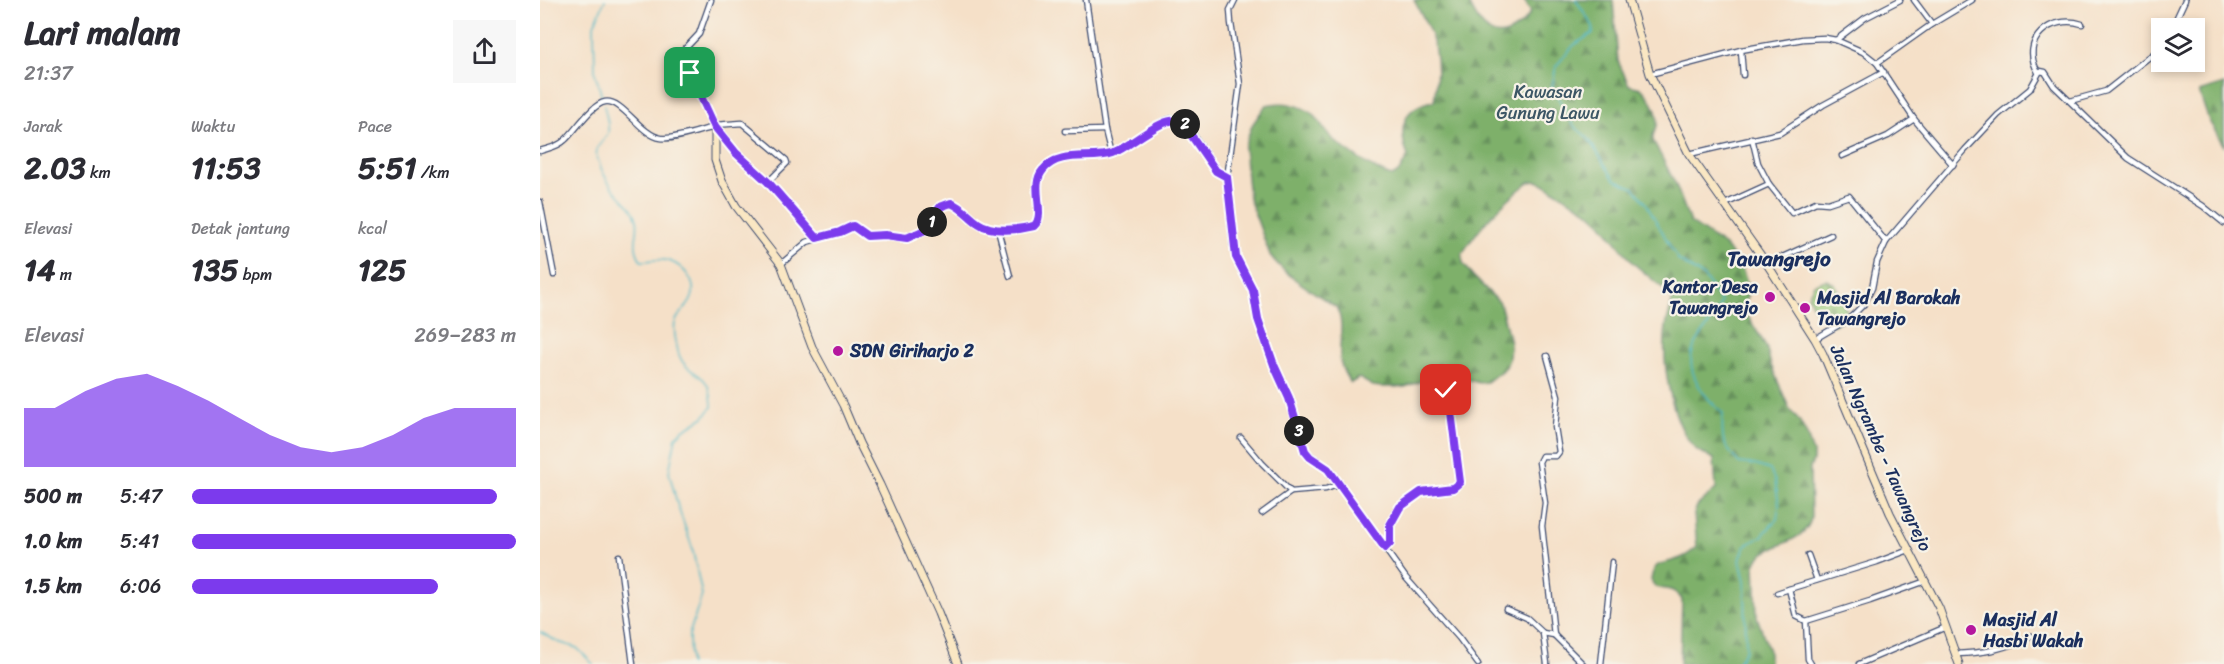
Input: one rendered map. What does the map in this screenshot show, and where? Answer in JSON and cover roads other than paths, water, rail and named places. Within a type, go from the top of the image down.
[{"type":"main road","name":"Jalan Ngrambe - Tawangrejo","points":[[1629,0],[1650,74],[1689,154],[1767,264],[1815,339],[1890,513],[1947,627],[1959,664]]},
{"type":"main road","points":[[715,126],[715,160],[722,181],[736,206],[781,264],[812,347],[843,405],[880,485],[938,613],[958,664]]},
{"type":"street","points":[[711,0],[699,34],[682,52],[715,126],[736,153],[768,182],[817,238]]},
{"type":"street","points":[[1086,0],[1105,130],[1111,154]]},
{"type":"street","points":[[1235,0],[1230,10],[1240,84],[1227,177],[1236,257],[1253,290],[1258,319],[1274,365],[1289,398],[1305,451],[1328,469],[1417,592],[1459,638],[1478,664]]},
{"type":"street","points":[[1836,40],[1864,18],[1900,0]]},
{"type":"street","points":[[1914,0],[1932,24]]},
{"type":"street","points":[[1877,63],[1932,24],[1972,0]]},
{"type":"street","points":[[2177,18],[2185,0]]},
{"type":"street","points":[[1815,339],[1849,319],[1864,304],[1872,288],[1877,262],[1886,242],[1998,115],[2030,90],[2038,72],[2032,58],[2034,42],[2038,35],[2064,21],[2082,24]]},
{"type":"street","points":[[1650,74],[1741,50],[1803,39],[1836,40],[1863,52],[1877,63],[1914,119],[1953,165]]},
{"type":"street","points":[[1741,50],[1743,75]]},
{"type":"street","points":[[2070,101],[2106,91],[2151,55]]},
{"type":"street","points":[[1689,154],[1780,133],[1822,105],[1884,72]]},
{"type":"street","points":[[2038,72],[2045,72],[2054,86],[2128,158],[2203,206],[2224,223]]},
{"type":"street","points":[[540,151],[559,145],[599,104],[612,102],[647,133],[660,138],[669,138],[715,126],[742,123],[786,160],[787,163],[768,182]]},
{"type":"street","points":[[781,264],[802,245],[853,226],[867,236],[885,235],[907,238],[925,230],[940,207],[951,203],[960,206],[978,223],[998,230],[1028,228],[1037,224],[1039,220],[1037,179],[1049,163],[1075,156],[1111,154],[1167,120],[1177,119],[1186,125],[1216,171],[1227,177]]},
{"type":"street","points":[[1842,156],[1888,136],[1914,119]]},
{"type":"street","points":[[1065,131],[1105,130]]},
{"type":"street","points":[[1752,138],[1758,163],[1769,184],[1792,213],[1816,202],[1828,203],[1849,196],[1886,242]]},
{"type":"street","points":[[1725,204],[1769,184]]},
{"type":"street","points":[[540,202],[554,275]]},
{"type":"street","points":[[998,230],[1011,276]]},
{"type":"street","points":[[1767,264],[1831,235]]},
{"type":"street","points":[[1547,356],[1558,396],[1555,426],[1559,452],[1556,456],[1542,456],[1539,462],[1545,503],[1542,526],[1554,635]]},
{"type":"street","points":[[1385,548],[1390,543],[1390,525],[1400,507],[1421,492],[1453,488],[1460,482],[1446,390]]},
{"type":"street","points":[[1241,438],[1291,492]]},
{"type":"street","points":[[1262,513],[1291,492],[1326,489],[1340,484]]},
{"type":"street","points":[[1777,593],[1910,550]]},
{"type":"street","points":[[1808,555],[1817,580]]},
{"type":"street","points":[[619,556],[633,664]]},
{"type":"street","points":[[1601,664],[1612,562]]},
{"type":"street","points":[[1789,590],[1796,615],[1806,621],[1926,581]]},
{"type":"street","points":[[1506,609],[1527,618],[1543,633],[1554,635],[1583,664]]},
{"type":"street","points":[[1806,621],[1808,659],[1811,664]]},
{"type":"street","points":[[1859,664],[1947,627]]},
{"type":"street","points":[[1543,633],[1547,664]]},
{"type":"street","points":[[1956,654],[1994,651],[2013,646],[2031,636]]},
{"type":"waterway","points":[[603,100],[595,73],[594,25],[605,0]]},
{"type":"waterway","points":[[1576,0],[1593,26],[1593,33],[1574,45],[1556,66],[1552,87],[1574,126],[1588,138],[1614,179],[1634,188],[1646,203],[1678,260],[1704,277],[1721,302],[1694,347],[1691,356],[1694,375],[1703,393],[1723,413],[1724,441],[1733,456],[1739,463],[1770,470],[1775,481],[1779,504],[1777,519],[1762,536],[1745,546],[1740,560],[1745,581],[1746,649],[1737,664]]},
{"type":"waterway","points":[[604,105],[608,133],[597,149],[597,157],[611,186],[636,216],[638,226],[636,249],[641,261],[666,260],[675,263],[685,271],[692,282],[691,300],[678,316],[674,330],[683,363],[704,380],[711,394],[712,407],[704,417],[676,437],[669,472],[692,547],[702,595],[689,635],[690,664]]},
{"type":"waterway","points":[[540,632],[558,642],[577,648],[593,664]]},
{"type":"place","name":"Kantor Desa Tawangrejo","points":[[1770,297]]},
{"type":"place","name":"Masjid Al Barokah Tawangrejo","points":[[1805,308]]},
{"type":"place","name":"SDN Giriharjo 2","points":[[838,351]]},
{"type":"place","name":"Masjid Al Hasbi Wakah","points":[[1971,630]]},
{"type":"district","name":"Tawangrejo","points":[[1779,259]]},
{"type":"park label","name":"Kawasan Gunung Lawu","points":[[1548,102]]}]
